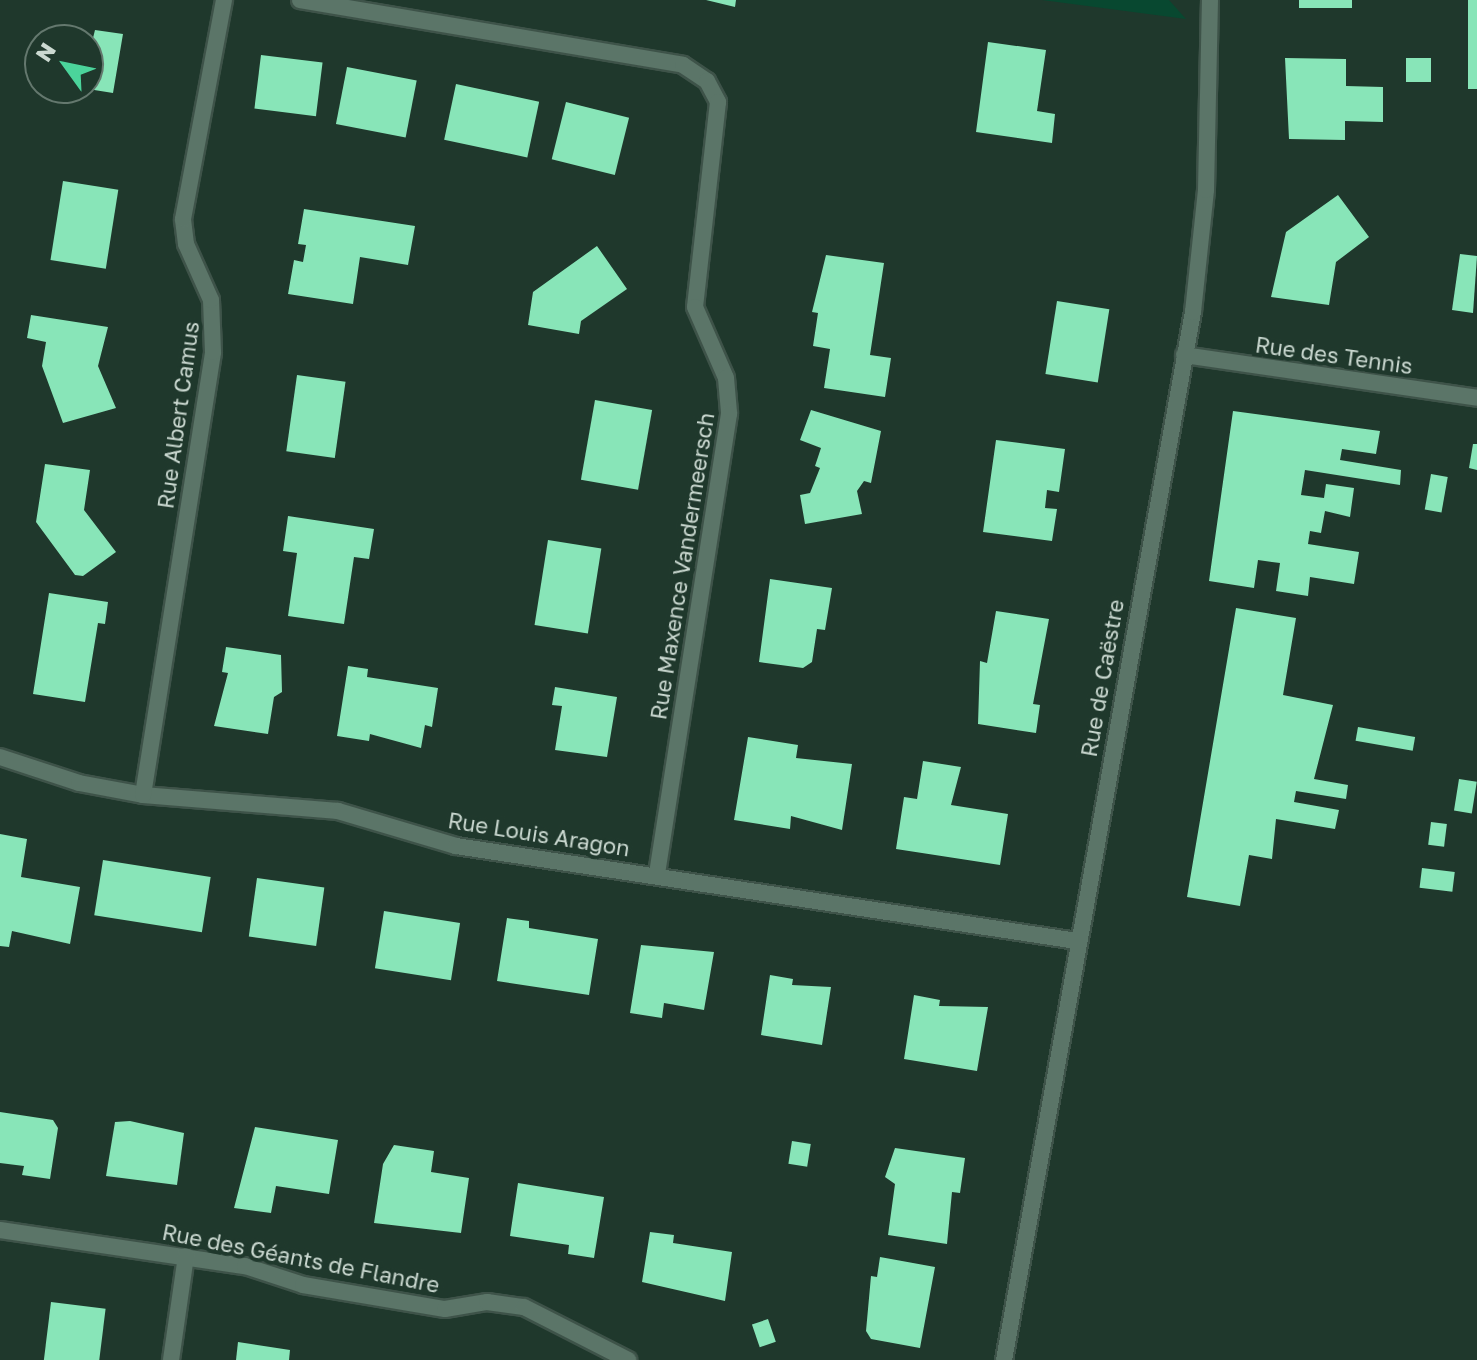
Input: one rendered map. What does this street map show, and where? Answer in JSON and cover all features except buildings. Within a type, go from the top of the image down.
[{"type":"street","name":"Rue Albert Camus","points":[[143,795],[213,352],[211,300],[186,244],[183,219],[224,0]]},
{"type":"street","name":"Rue Maxence Vandermeersch","points":[[300,0],[669,62],[707,81],[718,102],[719,125],[695,307],[726,378],[729,414],[657,875]]},
{"type":"street","name":"Rue de Caëstre","points":[[1004,1360],[1184,355],[1206,190],[1210,0]]},
{"type":"street","name":"Rue des Tennis","points":[[1184,355],[1477,398]]},
{"type":"street","name":"Rue Louis Aragon","points":[[0,757],[56,777],[143,795],[338,811],[456,846],[1077,941]]},
{"type":"street","name":"Rue des Géants de Flandre","points":[[0,1230],[186,1256],[445,1309],[487,1302],[524,1307],[628,1360]]},
{"type":"street","points":[[171,1360],[186,1256]]},
{"type":"green space","points":[[1042,0],[1169,0],[1186,19]]}]
